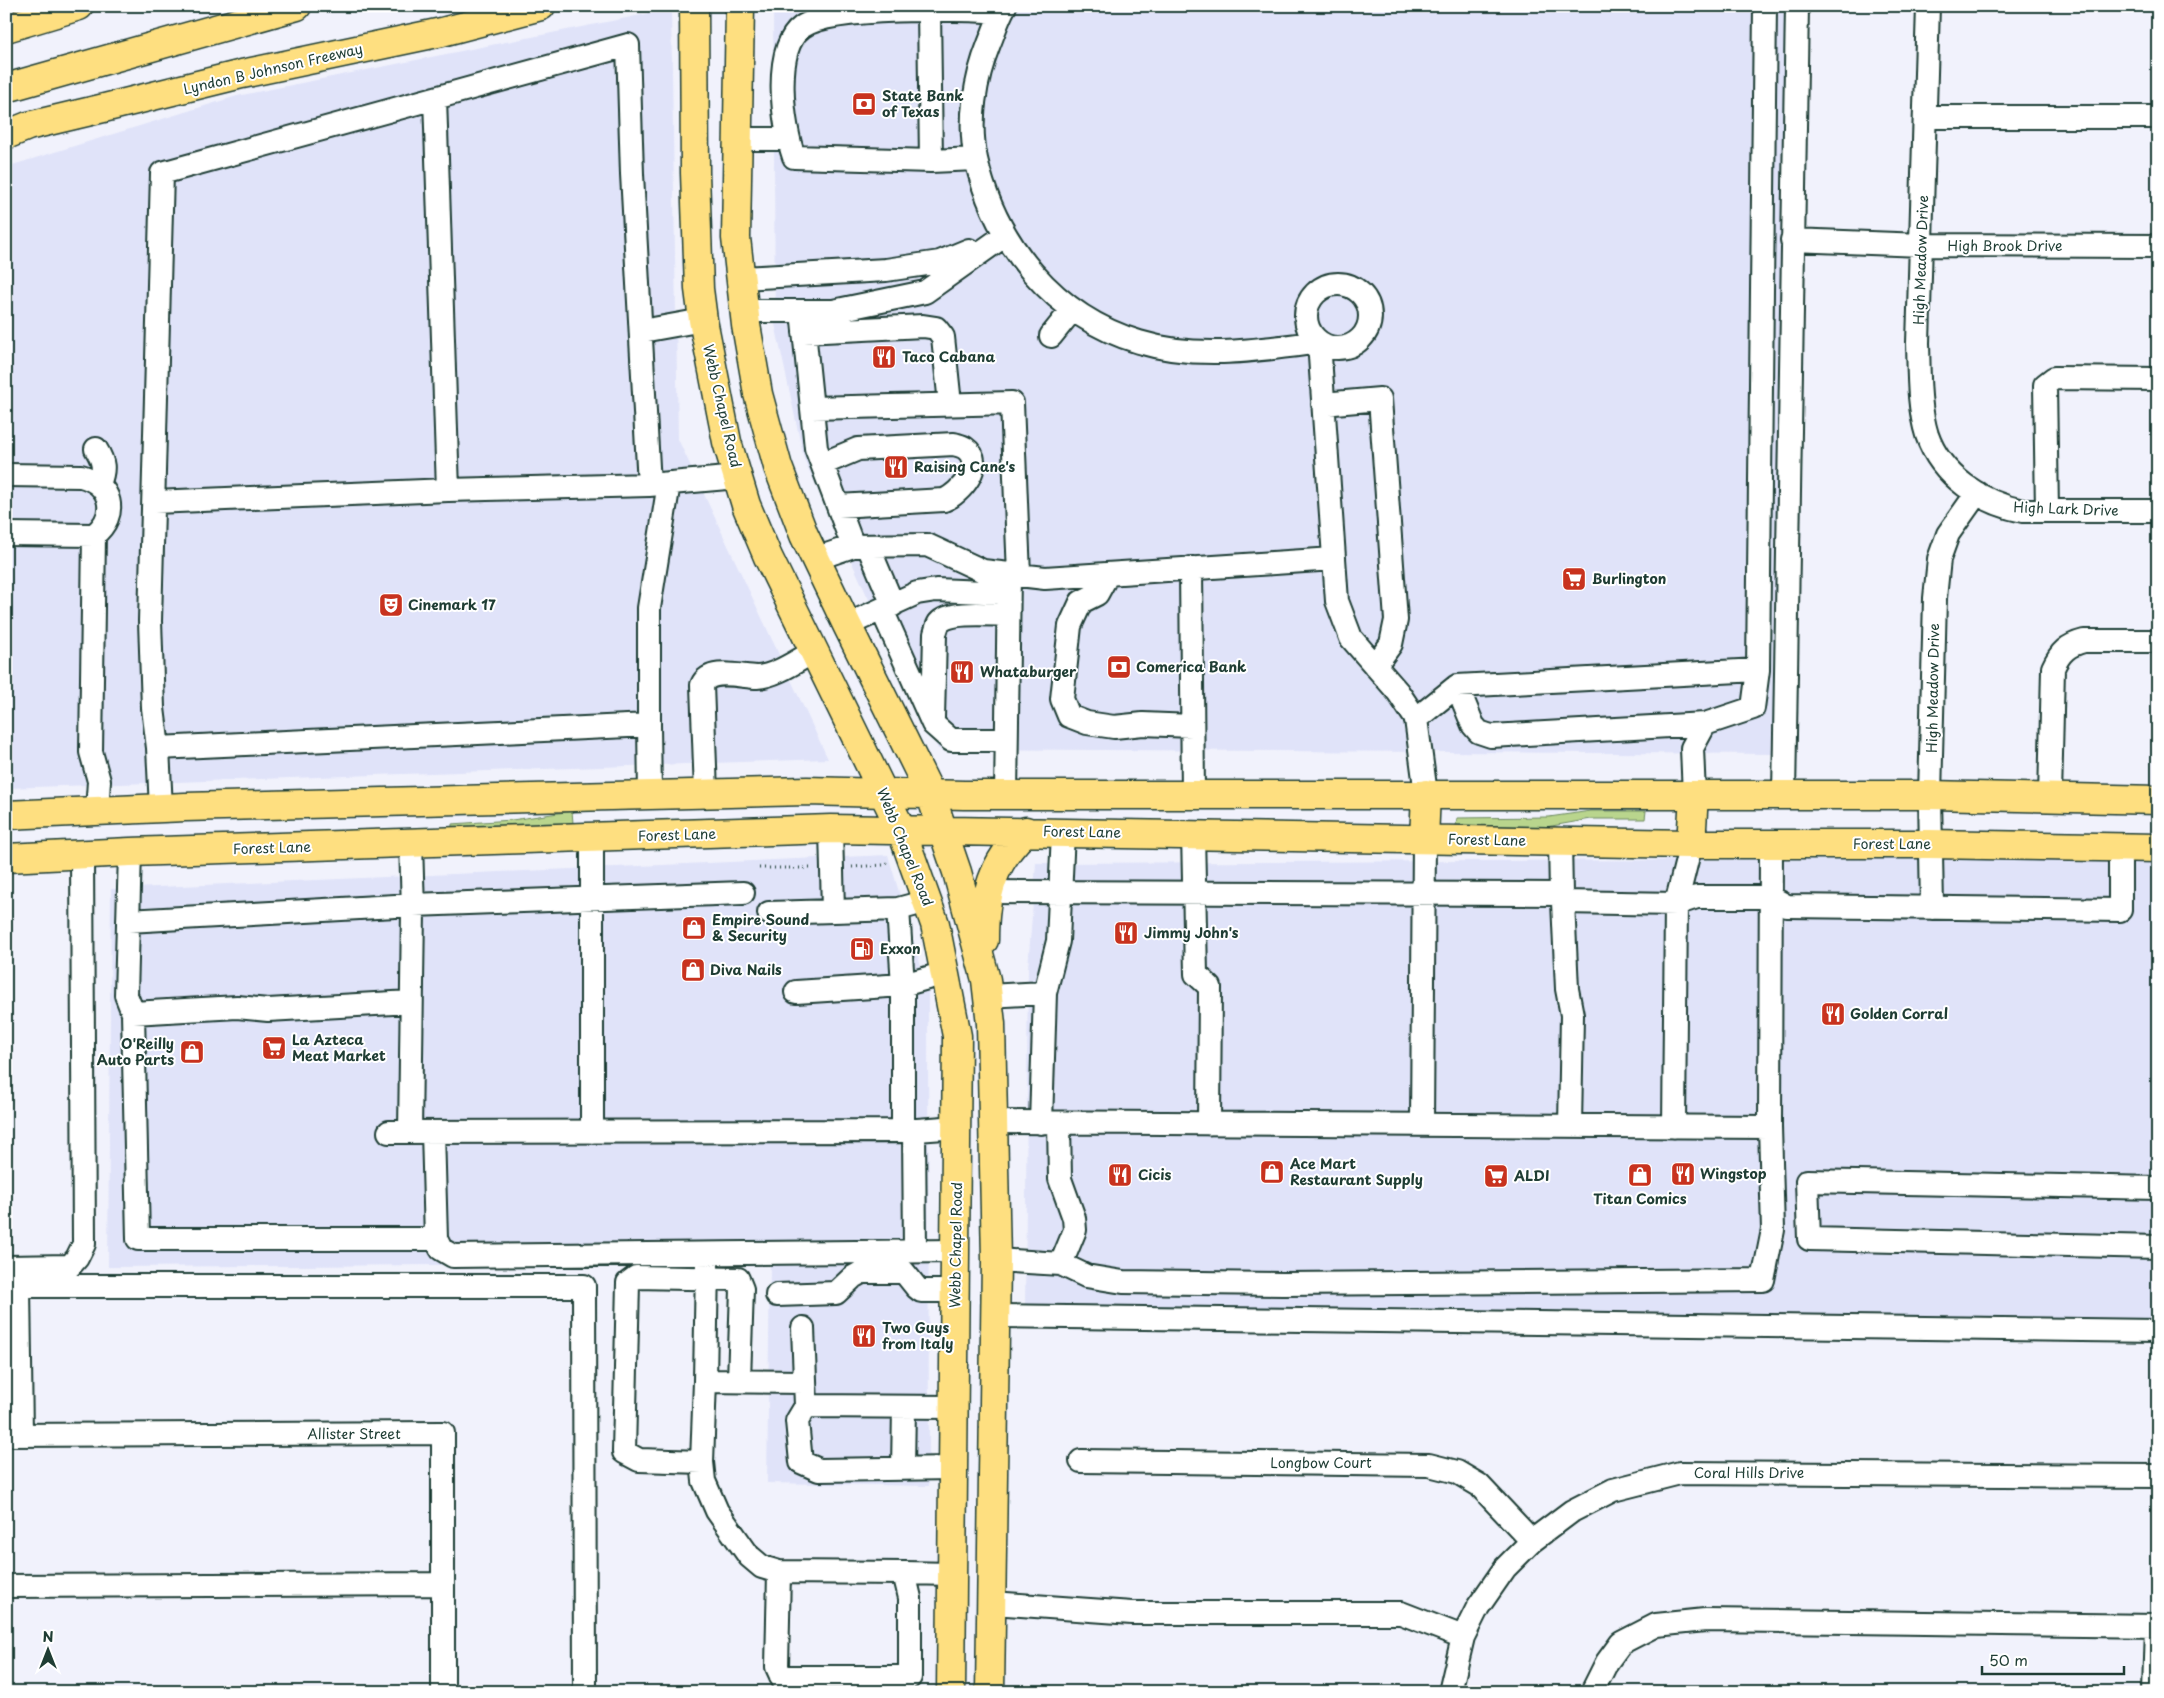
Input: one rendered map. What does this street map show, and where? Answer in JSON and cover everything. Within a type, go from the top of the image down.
[{"type":"main road","points":[[6,28],[79,6]]},
{"type":"main road","points":[[468,26],[511,6]]},
{"type":"main road","name":"Lyndon B Johnson Freeway","points":[[14,130],[242,74],[468,26],[541,6]]},
{"type":"main road","name":"Webb Chapel Road","points":[[694,6],[696,222],[703,320],[727,442],[746,505],[768,557],[901,829],[935,924],[957,1036],[958,1127],[951,1692]]},
{"type":"main road","points":[[740,6],[736,238],[758,394],[778,468],[815,559],[930,794],[960,881],[985,969]]},
{"type":"main road","points":[[6,88],[288,9]]},
{"type":"main road","points":[[703,320],[745,312]]},
{"type":"main road","points":[[6,815],[173,808],[807,791],[1006,795],[1930,795],[2158,800]]},
{"type":"main road","points":[[1424,839],[1426,794]]},
{"type":"main road","points":[[1192,795],[1192,834]]},
{"type":"main road","points":[[1691,844],[1694,795]]},
{"type":"main road","points":[[410,801],[412,844]]},
{"type":"main road","points":[[173,808],[185,850]]},
{"type":"main road","name":"Forest Lane","points":[[6,858],[185,850],[831,829],[1691,844],[1930,844],[2158,848]]},
{"type":"main road","points":[[990,1692],[996,1260],[991,1024],[985,969],[984,924],[988,892],[997,864],[1014,842],[1026,831]]},
{"type":"main road","points":[[958,1127],[993,1122]]},
{"type":"street","points":[[1457,686],[1472,725],[1479,732],[1491,736],[1704,724],[1753,708],[1758,670],[1765,6]]},
{"type":"street","points":[[1784,795],[1796,6]]},
{"type":"street","name":"High Meadow Drive","points":[[1928,6],[1918,343],[1920,394],[1927,434],[1944,466],[1977,494],[1948,534],[1939,559],[1935,598],[1930,795],[1932,908]]},
{"type":"street","points":[[976,159],[931,161],[794,157],[788,139],[783,75],[784,56],[791,40],[801,27],[816,19],[834,15],[929,10],[1003,9],[980,67],[973,128],[976,159],[1004,236],[1047,290],[1072,310],[1110,332],[1139,342],[1214,354],[1319,342],[1322,404],[1338,601],[1351,638],[1398,692],[1416,719],[1426,794]]},
{"type":"street","points":[[929,10],[931,161]]},
{"type":"street","points":[[173,808],[158,748],[152,708],[150,633],[162,172],[628,45],[632,174],[642,331],[659,484],[648,608],[650,795]]},
{"type":"street","points":[[435,98],[448,490]]},
{"type":"street","points":[[1925,116],[2158,116]]},
{"type":"street","points":[[737,139],[788,139]]},
{"type":"street","points":[[741,278],[886,270],[940,262],[1004,236]]},
{"type":"street","points":[[803,322],[833,311],[925,292],[1004,236]]},
{"type":"street","name":"High Brook Drive","points":[[1792,240],[1922,245],[2158,246]]},
{"type":"street","points":[[1051,336],[1072,310]]},
{"type":"street","points":[[745,312],[803,322],[936,328],[944,337],[950,404]]},
{"type":"street","points":[[642,331],[703,320]]},
{"type":"street","points":[[803,322],[816,448],[840,510],[861,546],[888,607],[933,724],[952,740],[1006,740]]},
{"type":"street","points":[[2047,510],[2045,385],[2054,378],[2158,379]]},
{"type":"street","points":[[1322,404],[1380,399],[1396,620],[1391,644],[1375,666]]},
{"type":"street","points":[[812,408],[1012,403],[1012,581],[1008,615],[1006,795]]},
{"type":"street","points":[[822,464],[858,448],[954,444],[966,448],[971,456],[972,473],[952,497],[944,500],[840,510]]},
{"type":"street","points":[[96,448],[103,460],[104,471],[99,484]]},
{"type":"street","points":[[6,475],[32,467],[81,476],[99,484],[109,501],[109,511],[102,529],[94,535],[6,534]]},
{"type":"street","points":[[154,502],[448,490],[659,484],[738,477]]},
{"type":"street","name":"High Lark Drive","points":[[1977,494],[2004,507],[2023,510],[2158,511]]},
{"type":"street","points":[[94,535],[91,752],[99,781],[97,811]]},
{"type":"street","points":[[815,559],[861,546],[928,545],[983,571],[1012,581]]},
{"type":"street","points":[[847,625],[917,593],[936,590],[1045,578],[1334,559]]},
{"type":"street","points":[[1191,568],[1192,795]]},
{"type":"street","points":[[1108,574],[1097,594],[1082,602],[1070,626],[1062,699],[1069,716],[1086,723],[1114,727],[1143,724],[1192,726]]},
{"type":"street","points":[[933,724],[936,634],[939,624],[948,618],[958,615],[1008,615]]},
{"type":"street","points":[[2050,798],[2053,668],[2057,658],[2073,644],[2084,641],[2158,641]]},
{"type":"street","points":[[706,794],[702,685],[706,679],[715,675],[758,677],[769,674],[814,651]]},
{"type":"street","points":[[1416,719],[1457,686],[1758,670]]},
{"type":"street","points":[[1694,795],[1692,748],[1704,724]]},
{"type":"street","points":[[158,748],[649,725]]},
{"type":"street","points":[[831,829],[833,910]]},
{"type":"street","points":[[1062,1264],[1075,1230],[1074,1218],[1060,1179],[1050,1123],[1045,993],[1058,941],[1063,832]]},
{"type":"street","points":[[1192,834],[1196,974],[1210,987],[1209,1124]]},
{"type":"street","points":[[592,838],[592,1132]]},
{"type":"street","points":[[1422,1125],[1424,839]]},
{"type":"street","points":[[1560,841],[1567,989],[1572,1015],[1570,1126]]},
{"type":"street","points":[[412,844],[412,1002],[399,1132],[909,1131],[958,1127]]},
{"type":"street","points":[[1674,1127],[1676,904],[1691,844]]},
{"type":"street","points":[[996,1260],[1062,1264],[1086,1276],[1123,1282],[1283,1284],[1763,1280],[1773,1230],[1770,1127],[1771,844]]},
{"type":"street","points":[[988,892],[1423,893],[1676,904],[1697,897],[1770,897],[1787,906],[2120,910],[2120,847]]},
{"type":"street","points":[[130,852],[126,995],[133,1013],[138,1239],[436,1239]]},
{"type":"street","points":[[6,1267],[70,1266],[77,1258],[84,1244],[82,854]]},
{"type":"street","points":[[128,921],[413,905],[743,893]]},
{"type":"street","points":[[770,913],[898,909],[928,901]]},
{"type":"street","points":[[898,909],[915,1251]]},
{"type":"street","points":[[796,992],[903,985],[945,973]]},
{"type":"street","points":[[988,996],[1045,993]]},
{"type":"street","points":[[133,1013],[237,1007],[268,1010],[412,1002]]},
{"type":"street","points":[[993,1122],[1770,1127]]},
{"type":"street","points":[[433,1132],[436,1239],[441,1249],[453,1256],[956,1251]]},
{"type":"street","points":[[2158,1188],[1807,1181],[1809,1239],[2158,1247]]},
{"type":"street","points":[[707,1253],[702,1462],[704,1481],[717,1510],[749,1556],[762,1567],[779,1572],[952,1574]]},
{"type":"street","points":[[778,1295],[836,1293],[853,1277],[862,1272],[904,1272],[921,1291],[956,1291]]},
{"type":"street","points":[[702,1462],[639,1460],[624,1452],[628,1283],[636,1277],[738,1279],[742,1289],[739,1380]]},
{"type":"street","points":[[14,1435],[13,1286],[584,1286],[585,1692]]},
{"type":"street","points":[[996,1316],[2158,1330]]},
{"type":"street","points":[[802,1328],[806,1406],[797,1421],[801,1462],[819,1470],[953,1468]]},
{"type":"street","points":[[705,1381],[804,1382]]},
{"type":"street","points":[[806,1406],[954,1407]]},
{"type":"street","points":[[904,1407],[904,1468]]},
{"type":"street","name":"Allister Street","points":[[14,1435],[443,1433],[444,1692]]},
{"type":"street","name":"Longbow Court","points":[[1081,1462],[1429,1465],[1457,1472],[1479,1485],[1532,1541]]},
{"type":"street","name":"Coral Hills Drive","points":[[1450,1692],[1463,1637],[1478,1607],[1505,1568],[1532,1541],[1572,1511],[1613,1490],[1680,1473],[2158,1476]]},
{"type":"street","points":[[779,1572],[778,1666],[785,1684],[910,1677],[910,1598],[904,1572]]},
{"type":"street","points":[[6,1586],[443,1584]]},
{"type":"street","points":[[992,1603],[1132,1613],[1401,1613],[1463,1637]]},
{"type":"street","points":[[1592,1692],[1606,1662],[1621,1643],[1656,1625],[1705,1620],[2157,1626],[2154,1692]]},
{"type":"shaded area","points":[[773,6],[1788,6],[1783,754],[938,749],[804,459],[775,324]]},
{"type":"shaded area","points":[[671,9],[678,439],[828,759],[6,788],[6,167],[237,96]]},
{"type":"shaded area","points":[[888,855],[928,990],[929,1486],[767,1483],[770,1263],[108,1267],[111,889]]},
{"type":"shaded area","points":[[2158,858],[2158,1320],[1025,1313],[1028,968],[1036,863]]},
{"type":"green space","points":[[572,811],[573,823],[452,828],[452,824],[512,820]]},
{"type":"green space","points":[[1591,811],[1646,811],[1645,819],[1591,819],[1546,827],[1456,825],[1457,818],[1549,817]]},
{"type":"place","name":"State Bank of Texas","points":[[864,104]]},
{"type":"place","name":"Taco Cabana","points":[[884,357]]},
{"type":"place","name":"Raising Cane's","points":[[896,467]]},
{"type":"place","name":"Burlington","points":[[1574,579]]},
{"type":"place","name":"Cinemark 17","points":[[391,605]]},
{"type":"place","name":"Comerica Bank","points":[[1119,667]]},
{"type":"place","name":"Whataburger","points":[[962,672]]},
{"type":"place","name":"Empire Sound & Security","points":[[694,928]]},
{"type":"place","name":"Jimmy John's","points":[[1126,933]]},
{"type":"place","name":"Exxon","points":[[862,949]]},
{"type":"place","name":"Diva Nails","points":[[693,970]]},
{"type":"place","name":"Golden Corral","points":[[1833,1014]]},
{"type":"place","name":"La Azteca Meat Market","points":[[274,1048]]},
{"type":"place","name":"O'Reilly Auto Parts","points":[[192,1052]]},
{"type":"place","name":"Ace Mart Restaurant Supply","points":[[1272,1172]]},
{"type":"place","name":"Wingstop","points":[[1683,1174]]},
{"type":"place","name":"Cicis","points":[[1120,1175]]},
{"type":"place","name":"Titan Comics","points":[[1640,1175]]},
{"type":"place","name":"ALDI","points":[[1496,1176]]},
{"type":"place","name":"Two Guys from Italy","points":[[864,1336]]}]
